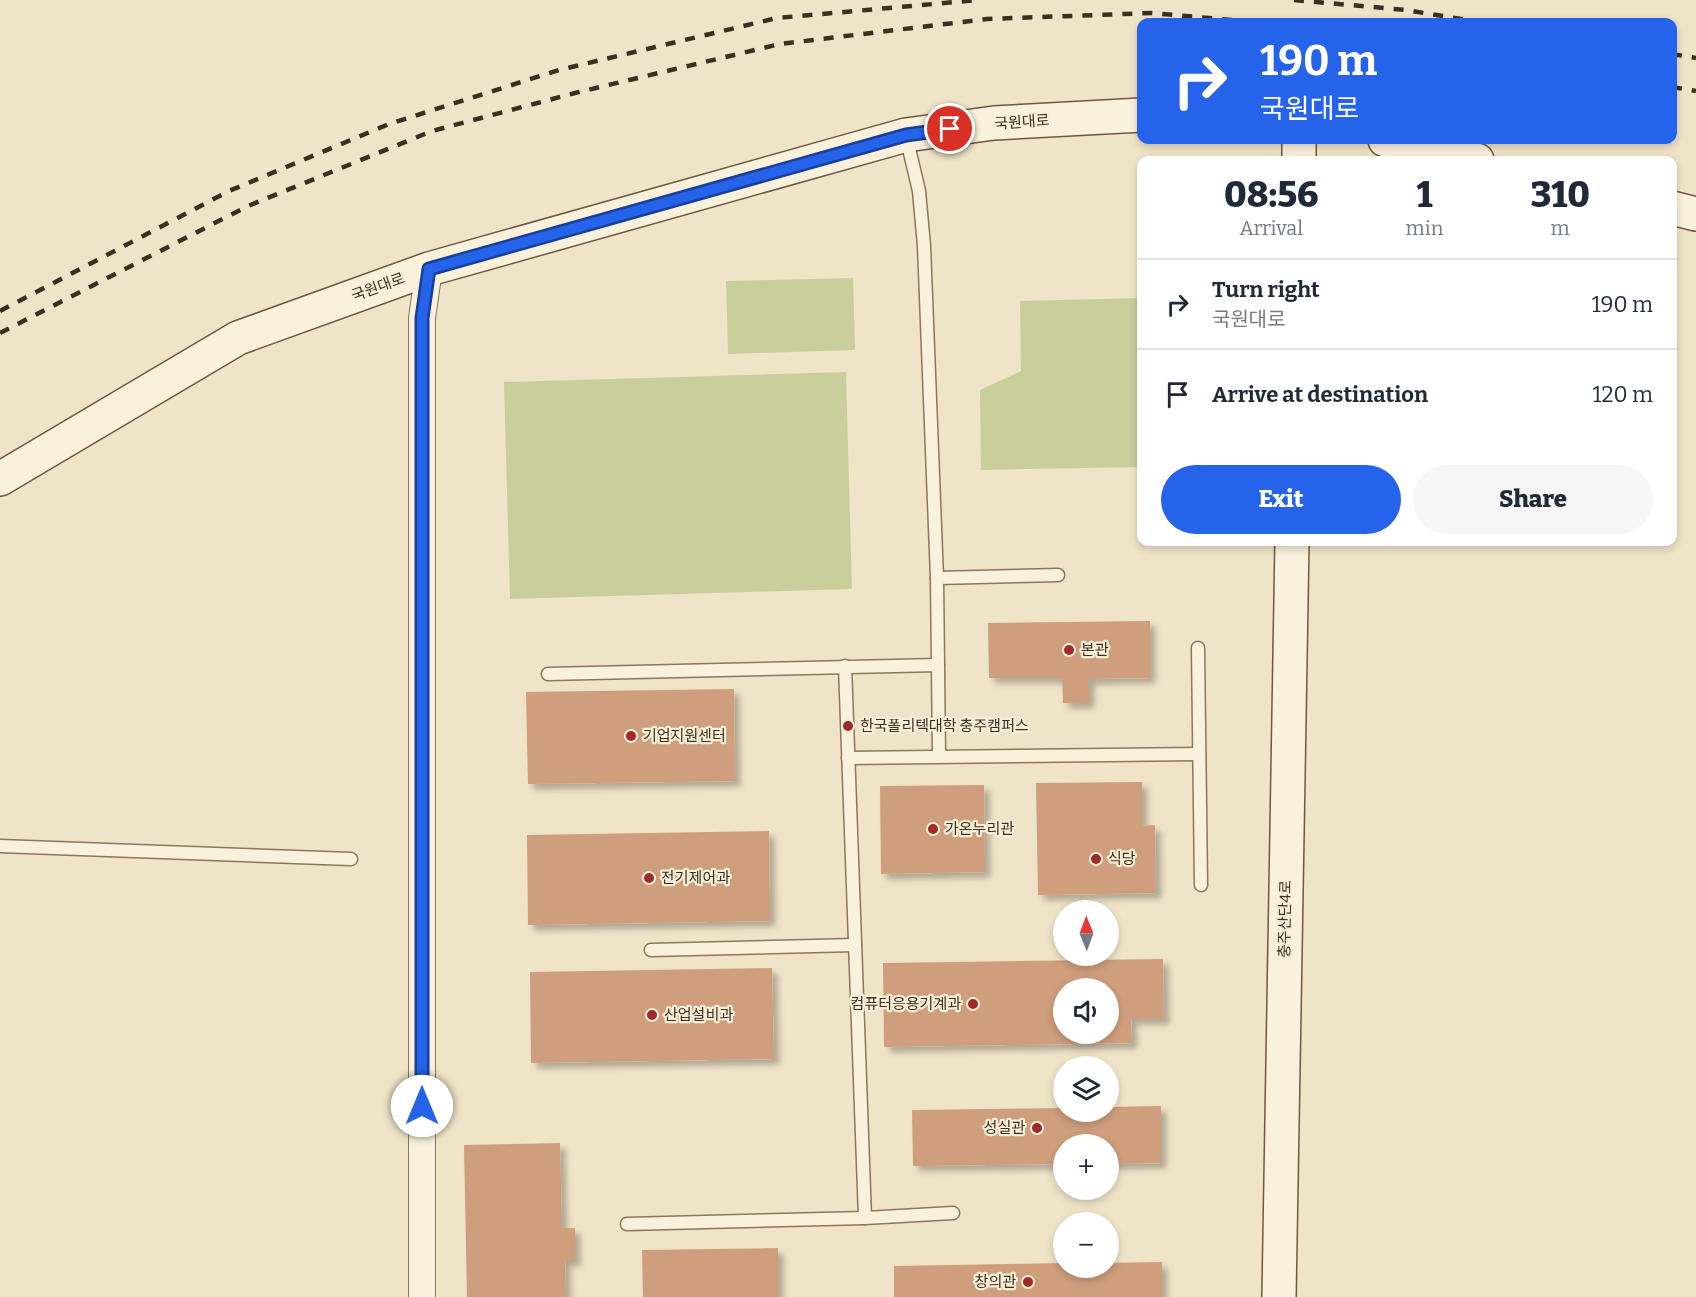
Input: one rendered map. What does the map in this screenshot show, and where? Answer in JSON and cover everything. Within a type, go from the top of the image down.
[{"type":"street","name":"국원대로","points":[[0,479],[238,338],[429,269],[906,135],[994,123],[1137,115]]},
{"type":"street","points":[[1403,144],[1459,156]]},
{"type":"street","points":[[1677,209],[1696,214]]},
{"type":"street","points":[[423,1297],[422,318],[429,269]]},
{"type":"street","name":"충주산단4로","points":[[1279,1297],[1292,546]]},
{"type":"lane","points":[[906,135],[919,191],[924,246],[938,578],[939,756]]},
{"type":"lane","points":[[938,578],[1058,575]]},
{"type":"lane","points":[[1198,648],[1201,885]]},
{"type":"lane","points":[[548,674],[938,665]]},
{"type":"lane","points":[[845,666],[865,1218]]},
{"type":"lane","points":[[848,758],[1199,754]]},
{"type":"lane","points":[[0,846],[351,859]]},
{"type":"lane","points":[[651,950],[855,945]]},
{"type":"lane","points":[[627,1224],[865,1218],[953,1213]]},
{"type":"green space","points":[[853,278],[855,350],[728,354],[726,281]]},
{"type":"green space","points":[[1137,298],[1137,467],[981,470],[980,390],[1021,371],[1020,301]]},
{"type":"green space","points":[[846,372],[852,589],[510,599],[504,382]]},
{"type":"building","name":"본관","points":[[1150,621],[1150,678],[1089,679],[1089,703],[1063,703],[1062,678],[989,678],[988,623]]},
{"type":"building","name":"기업지원센터","points":[[734,689],[735,781],[528,784],[526,692]]},
{"type":"building","name":"식당","points":[[1142,782],[1142,826],[1155,825],[1156,893],[1038,895],[1036,783]]},
{"type":"building","name":"가온누리관","points":[[984,785],[985,872],[881,874],[880,786]]},
{"type":"building","name":"전기제어과","points":[[769,831],[770,921],[528,925],[527,835]]},
{"type":"building","name":"컴퓨터응용기계과","points":[[1163,959],[1164,1019],[1131,1019],[1132,1043],[1119,1043],[1119,978],[1053,978],[1053,1044],[1070,1044],[884,1047],[883,963],[1053,961],[1053,966],[1119,966],[1119,960]]},
{"type":"building","name":"산업설비과","points":[[772,968],[774,1059],[531,1063],[530,972]]},
{"type":"building","name":"성실관","points":[[1161,1106],[1161,1163],[1119,1164],[1119,1134],[1053,1134],[1053,1164],[913,1166],[912,1110],[1053,1108],[1053,1122],[1119,1122],[1119,1107]]},
{"type":"building","points":[[560,1143],[562,1228],[575,1228],[575,1261],[565,1261],[566,1297],[467,1297],[464,1145]]},
{"type":"building","points":[[778,1248],[778,1297],[643,1297],[642,1250]]},
{"type":"building","name":"창의관","points":[[1162,1262],[1162,1297],[894,1297],[894,1266],[1053,1263],[1053,1278],[1119,1278],[1119,1263]]},
{"type":"railway","points":[[0,311],[229,191],[389,124],[559,70],[777,18],[978,0]]},
{"type":"railway","points":[[1294,0],[1406,10],[1455,18]]},
{"type":"railway","points":[[0,333],[248,206],[432,131],[575,93],[780,44],[987,19],[1152,13],[1209,18]]},
{"type":"railway","points":[[1677,55],[1696,58]]},
{"type":"railway","points":[[1677,88],[1696,91]]},
{"type":"place","name":"본관","points":[[1069,650]]},
{"type":"place","name":"한국폴리텍대학 충주캠퍼스","points":[[848,726]]},
{"type":"place","name":"기업지원센터","points":[[631,736]]},
{"type":"place","name":"가온누리관","points":[[933,829]]},
{"type":"place","name":"식당","points":[[1096,859]]},
{"type":"place","name":"전기제어과","points":[[649,878]]},
{"type":"place","name":"컴퓨터응용기계과","points":[[973,1004]]},
{"type":"place","name":"산업설비과","points":[[652,1015]]},
{"type":"place","name":"성실관","points":[[1037,1128]]},
{"type":"place","name":"창의관","points":[[1028,1282]]},
{"type":"route","points":[[422,1106],[422,318],[429,269],[906,135],[950,129]]}]
